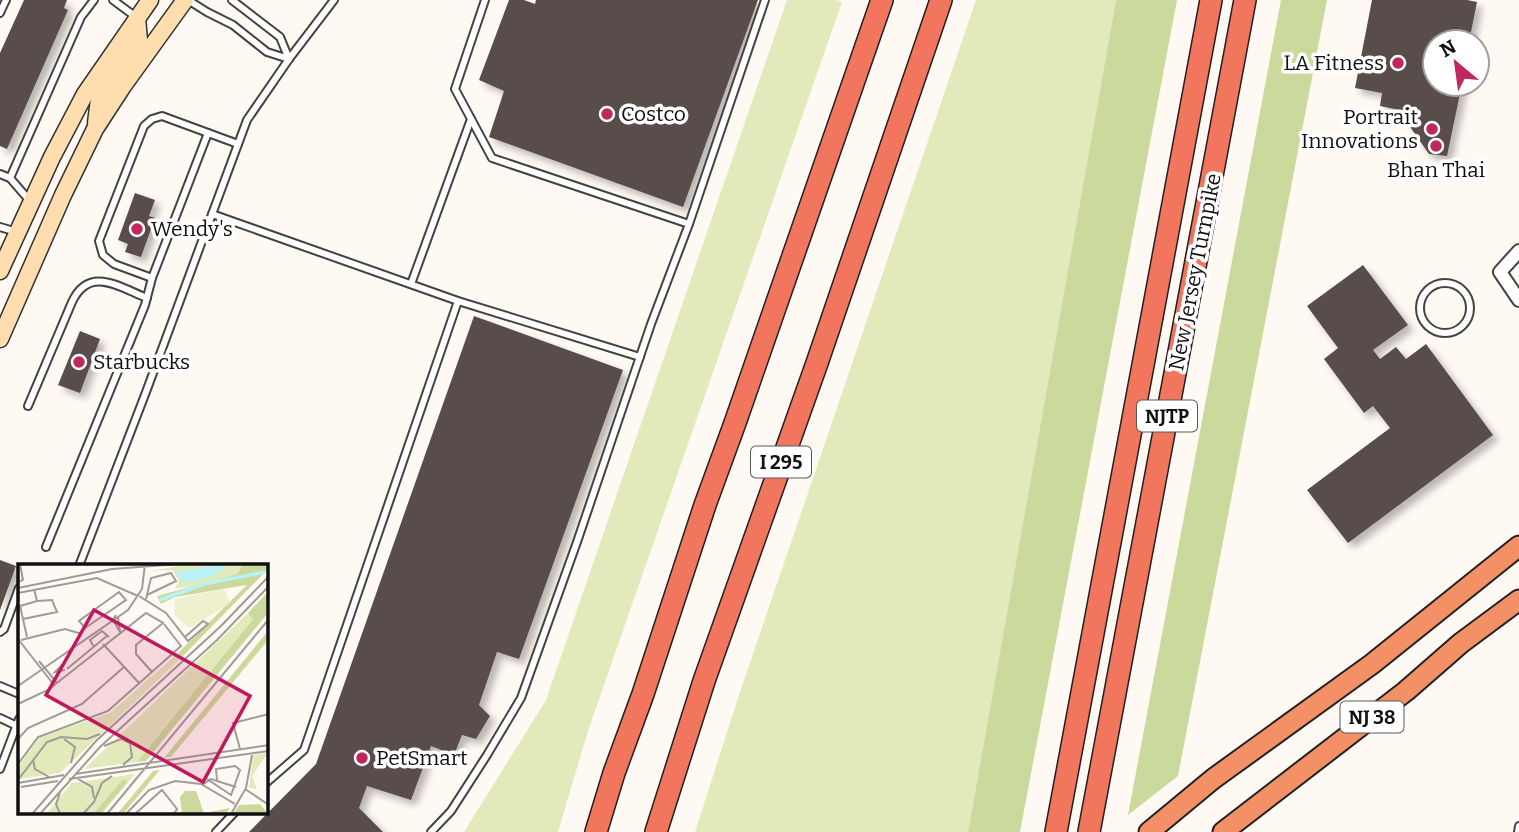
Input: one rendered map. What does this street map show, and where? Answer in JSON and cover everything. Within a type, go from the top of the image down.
[{"type":"highway","name":"I 295","points":[[596,832],[705,505],[882,0]]},
{"type":"highway","name":"I 295","points":[[656,832],[704,681],[817,363],[940,0]]},
{"type":"highway","name":"New Jersey Turnpike","points":[[1056,832],[1211,0]]},
{"type":"highway","name":"New Jersey Turnpike","points":[[1090,832],[1245,0]]},
{"type":"highway","name":"NJ 38","points":[[1149,832],[1213,779],[1372,664],[1519,546]]},
{"type":"highway","name":"NJ 38","points":[[1223,832],[1519,600]]},
{"type":"highway","points":[[586,832],[614,773]]},
{"type":"main road","points":[[0,271],[52,157],[85,94],[150,0]]},
{"type":"main road","points":[[0,339],[95,129],[123,86],[187,0]]},
{"type":"main road","points":[[95,129],[99,99],[139,40],[137,18]]},
{"type":"street","points":[[1519,251],[1500,272],[1519,300]]},
{"type":"lane","points":[[0,13],[6,0]]},
{"type":"lane","points":[[10,178],[81,17],[94,0]]},
{"type":"lane","points":[[113,0],[137,18]]},
{"type":"lane","points":[[187,0],[233,25],[267,52],[289,59]]},
{"type":"lane","points":[[232,0],[280,37],[289,59]]},
{"type":"lane","points":[[80,564],[247,120],[334,0]]},
{"type":"lane","points":[[485,0],[455,89],[492,159],[689,224]]},
{"type":"lane","points":[[431,832],[451,811],[521,698],[651,324],[689,224],[765,0]]},
{"type":"lane","points":[[152,278],[114,264],[103,255],[99,241],[144,125],[162,116],[238,144]]},
{"type":"lane","points":[[411,284],[471,119]]},
{"type":"lane","points":[[46,547],[147,298],[152,278],[208,133]]},
{"type":"lane","points":[[0,174],[10,178],[31,202]]},
{"type":"lane","points":[[212,214],[458,301],[640,357]]},
{"type":"lane","points":[[0,227],[17,232]]},
{"type":"lane","points":[[28,406],[77,291],[85,284],[102,280],[147,298]]},
{"type":"lane","points":[[1437,284],[1454,284],[1461,288],[1470,303],[1471,311],[1464,326],[1449,334],[1440,333],[1426,325],[1420,310],[1424,294],[1437,284]]},
{"type":"lane","points":[[268,781],[304,750],[458,301]]},
{"type":"lane","points":[[0,632],[4,629],[18,591]]},
{"type":"lane","points":[[0,686],[18,694]]},
{"type":"lane","points":[[0,718],[18,723],[0,769]]},
{"type":"lane","points":[[216,832],[233,814]]},
{"type":"lane","points":[[1518,832],[1519,826]]},
{"type":"green space","points":[[787,0],[842,2],[588,731],[558,832],[464,832],[546,700]]},
{"type":"green space","points":[[976,0],[1116,0],[968,832],[695,832],[739,695]]},
{"type":"green space","points":[[1116,0],[1177,0],[1020,832],[968,832]]},
{"type":"green space","points":[[1281,0],[1327,0],[1178,776],[1128,815]]},
{"type":"building","points":[[24,0],[67,0],[64,8],[68,10],[7,149],[0,146],[0,53]]},
{"type":"building","name":"Costco","points":[[509,0],[524,0],[535,4],[536,0],[758,0],[683,207],[489,137],[504,91],[479,80]]},
{"type":"building","name":"LA Fitness","points":[[1372,0],[1477,2],[1472,28],[1421,28],[1421,98],[1459,98],[1447,156],[1429,154],[1408,124],[1409,112],[1380,106],[1382,93],[1355,88]]},
{"type":"building","name":"Wendy's","points":[[135,193],[155,200],[149,216],[155,218],[141,257],[125,252],[128,244],[118,240]]},
{"type":"building","points":[[1363,265],[1408,325],[1373,350],[1380,359],[1396,347],[1406,359],[1426,344],[1493,435],[1348,543],[1307,490],[1390,428],[1373,406],[1364,413],[1324,359],[1338,348],[1307,306]]},
{"type":"building","points":[[474,316],[623,370],[519,659],[497,652],[479,705],[490,716],[476,739],[462,735],[454,755],[431,746],[411,800],[367,786],[359,808],[383,832],[249,832],[316,764]]},
{"type":"building","name":"Starbucks","points":[[80,331],[100,339],[80,393],[58,385]]},
{"type":"building","points":[[0,560],[16,566],[0,610]]},
{"type":"place","name":"LA Fitness","points":[[1398,63]]},
{"type":"place","name":"Costco","points":[[607,114]]},
{"type":"place","name":"Portrait Innovations","points":[[1432,129]]},
{"type":"place","name":"Bhan Thai","points":[[1436,146]]},
{"type":"place","name":"Wendy's","points":[[137,229]]},
{"type":"place","name":"Starbucks","points":[[79,362]]},
{"type":"place","name":"PetSmart","points":[[362,758]]}]
